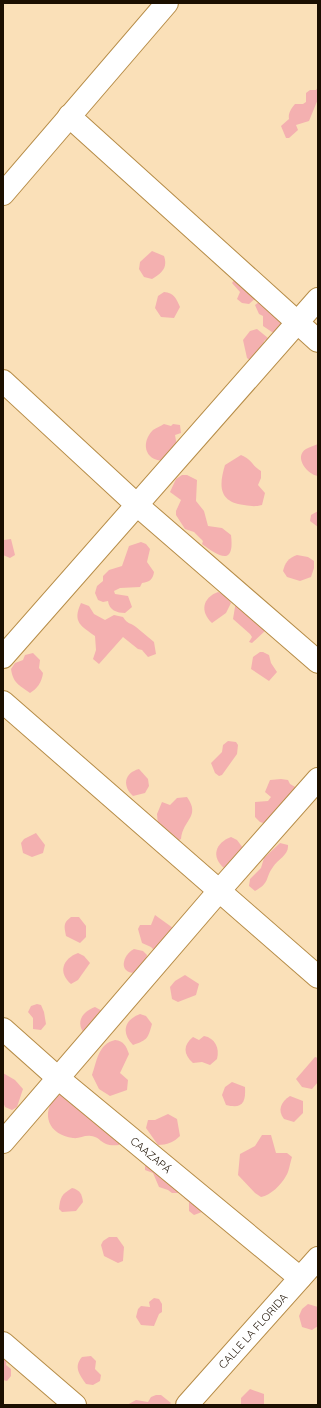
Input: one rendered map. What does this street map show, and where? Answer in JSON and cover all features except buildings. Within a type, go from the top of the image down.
[{"type":"street","points":[[3,194],[167,3]]},
{"type":"street","points":[[69,116],[318,340]]},
{"type":"street","points":[[3,657],[318,299]]},
{"type":"street","points":[[3,381],[137,505],[318,662]]},
{"type":"street","points":[[3,702],[318,977]]},
{"type":"street","points":[[3,1142],[219,891],[318,779]]},
{"type":"street","name":"CAAZAPÁ","points":[[3,1029],[58,1078],[300,1278]]},
{"type":"street","name":"CALLE LA FLORIDA","points":[[189,1404],[318,1258]]},
{"type":"street","points":[[3,1343],[75,1405]]},
{"type":"shaded area","points":[[318,87],[318,99],[309,121],[296,125],[298,130],[289,138],[286,138],[281,126],[289,119],[291,109],[295,104],[303,104],[306,102],[306,93],[310,90],[316,90]]},
{"type":"shaded area","points":[[152,251],[164,256],[165,267],[159,275],[152,279],[144,277],[139,269],[140,262]]},
{"type":"shaded area","points":[[235,279],[260,294],[249,304],[242,303],[237,299],[240,292],[232,283]]},
{"type":"shaded area","points":[[164,292],[174,296],[180,307],[174,318],[161,317],[155,308],[158,296]]},
{"type":"shaded area","points":[[263,299],[285,321],[275,334],[263,326],[263,316],[259,314],[255,305]]},
{"type":"shaded area","points":[[257,329],[268,338],[264,341],[263,348],[251,361],[247,358],[243,340],[250,331]]},
{"type":"shaded area","points":[[164,424],[171,426],[173,424],[180,425],[181,433],[175,435],[177,446],[163,461],[157,460],[148,454],[146,445],[149,435],[153,430]]},
{"type":"shaded area","points":[[318,444],[318,476],[306,469],[301,461],[301,456],[302,452],[306,449]]},
{"type":"shaded area","points":[[241,455],[248,459],[261,471],[261,478],[258,485],[265,493],[262,505],[253,506],[235,503],[229,500],[222,491],[222,479],[225,465]]},
{"type":"shaded area","points":[[182,475],[187,475],[197,480],[196,501],[204,511],[208,526],[222,528],[231,535],[232,545],[228,555],[219,555],[202,544],[203,541],[194,532],[185,529],[176,515],[176,511],[181,500],[170,492],[176,479]]},
{"type":"shaded area","points":[[318,511],[318,527],[310,521],[311,515]]},
{"type":"shaded area","points":[[3,534],[4,540],[11,539],[15,555],[10,558],[3,555]]},
{"type":"shaded area","points":[[141,542],[146,544],[150,549],[147,562],[154,572],[153,577],[151,580],[142,583],[140,587],[120,588],[114,591],[115,594],[128,596],[132,607],[125,613],[116,612],[110,607],[108,601],[103,602],[98,600],[95,593],[97,586],[103,581],[103,576],[109,570],[122,566],[129,546]]},
{"type":"shaded area","points":[[297,555],[308,557],[314,561],[314,568],[311,577],[300,581],[287,577],[283,571],[287,561]]},
{"type":"shaded area","points":[[218,592],[225,595],[231,603],[226,613],[212,623],[208,619],[204,606],[209,598]]},
{"type":"shaded area","points":[[236,601],[265,627],[265,631],[252,643],[249,642],[252,637],[250,634],[233,619]]},
{"type":"shaded area","points":[[81,603],[89,606],[94,614],[105,620],[114,615],[123,617],[126,621],[154,642],[156,654],[148,657],[142,650],[138,649],[123,637],[99,664],[93,659],[96,650],[95,636],[79,623],[77,615]]},
{"type":"shaded area","points":[[260,652],[269,655],[271,663],[277,672],[269,681],[251,669],[253,657]]},
{"type":"shaded area","points":[[33,653],[40,660],[39,668],[43,673],[39,685],[30,693],[15,681],[11,669],[15,663],[23,660],[25,655]]},
{"type":"shaded area","points":[[228,741],[236,742],[238,745],[237,754],[222,775],[219,776],[215,773],[211,763],[222,752],[223,745]]},
{"type":"shaded area","points":[[139,769],[148,779],[149,786],[145,793],[133,796],[127,788],[126,780],[130,774]]},
{"type":"shaded area","points":[[270,780],[288,780],[290,784],[297,788],[266,824],[260,822],[255,817],[255,802],[268,801],[271,797],[265,792]]},
{"type":"shaded area","points":[[187,797],[191,804],[192,814],[182,832],[181,839],[175,842],[158,825],[157,814],[162,802],[170,805],[177,798]]},
{"type":"shaded area","points":[[36,833],[45,845],[43,853],[32,857],[23,853],[21,843],[24,839]]},
{"type":"shaded area","points":[[231,837],[237,840],[243,848],[231,865],[224,868],[220,864],[216,855],[218,847],[221,843]]},
{"type":"shaded area","points":[[280,843],[288,845],[287,852],[275,864],[265,883],[255,891],[249,886],[250,879],[261,868],[264,858]]},
{"type":"shaded area","points":[[155,915],[173,928],[157,953],[151,947],[142,943],[138,929],[140,925],[151,925]]},
{"type":"shaded area","points":[[71,917],[79,917],[86,926],[86,937],[80,943],[66,936],[65,925]]},
{"type":"shaded area","points":[[134,949],[143,951],[147,955],[145,965],[136,973],[130,973],[126,971],[124,964],[127,955]]},
{"type":"shaded area","points":[[78,953],[84,956],[90,963],[78,980],[71,984],[67,980],[63,971],[65,963],[68,959]]},
{"type":"shaded area","points":[[185,975],[199,984],[196,995],[178,1002],[172,999],[170,987],[175,981]]},
{"type":"shaded area","points":[[37,1004],[41,1005],[46,1024],[41,1030],[33,1029],[33,1018],[28,1012],[31,1006]]},
{"type":"shaded area","points":[[95,1007],[104,1012],[88,1037],[81,1029],[80,1024],[82,1016]]},
{"type":"shaded area","points":[[140,1014],[146,1016],[152,1024],[147,1038],[142,1042],[133,1045],[127,1036],[126,1027],[130,1020]]},
{"type":"shaded area","points":[[204,1036],[214,1041],[218,1051],[217,1059],[210,1065],[202,1062],[193,1063],[186,1053],[187,1043],[193,1037],[199,1040]]},
{"type":"shaded area","points":[[115,1040],[121,1041],[124,1044],[129,1054],[120,1073],[128,1080],[127,1090],[110,1096],[99,1089],[92,1075],[102,1049],[109,1042]]},
{"type":"shaded area","points":[[315,1057],[318,1058],[318,1082],[312,1089],[302,1087],[296,1079]]},
{"type":"shaded area","points":[[3,1073],[15,1080],[23,1089],[17,1107],[12,1110],[5,1107],[3,1102]]},
{"type":"shaded area","points":[[232,1082],[245,1087],[244,1101],[242,1104],[236,1106],[226,1105],[222,1095],[225,1087]]},
{"type":"shaded area","points":[[65,1094],[122,1139],[119,1145],[108,1145],[91,1136],[75,1138],[58,1133],[50,1123],[48,1116],[49,1110],[51,1103],[56,1096]]},
{"type":"shaded area","points":[[290,1096],[303,1101],[303,1113],[294,1122],[284,1119],[280,1109],[284,1101]]},
{"type":"shaded area","points":[[168,1114],[177,1119],[180,1136],[170,1143],[158,1145],[146,1128],[148,1120],[155,1120]]},
{"type":"shaded area","points":[[262,1135],[271,1135],[276,1153],[287,1153],[292,1157],[288,1172],[281,1183],[272,1192],[261,1197],[255,1193],[238,1175],[240,1154],[255,1146]]},
{"type":"shaded area","points":[[145,1160],[180,1193],[172,1193],[159,1187],[153,1173],[145,1170]]},
{"type":"shaded area","points":[[72,1188],[80,1193],[83,1202],[76,1211],[62,1212],[59,1209],[61,1199],[66,1192]]},
{"type":"shaded area","points":[[183,1190],[207,1207],[202,1212],[194,1215],[189,1211],[189,1202],[184,1198]]},
{"type":"shaded area","points":[[109,1237],[117,1237],[124,1247],[123,1261],[118,1263],[104,1256],[101,1245],[103,1241]]},
{"type":"shaded area","points":[[154,1298],[159,1299],[162,1304],[162,1312],[159,1314],[154,1326],[141,1325],[136,1317],[138,1309],[141,1306],[150,1307],[149,1302]]},
{"type":"shaded area","points":[[308,1304],[318,1307],[318,1326],[312,1330],[302,1327],[299,1316],[302,1309]]},
{"type":"shaded area","points":[[3,1356],[7,1359],[6,1365],[11,1369],[11,1376],[7,1381],[3,1380]]},
{"type":"shaded area","points":[[91,1356],[96,1361],[95,1369],[101,1375],[100,1381],[93,1385],[86,1384],[78,1371],[78,1364],[82,1357]]},
{"type":"shaded area","points":[[250,1389],[264,1394],[264,1405],[241,1405],[241,1398]]},
{"type":"shaded area","points":[[161,1395],[171,1403],[169,1405],[127,1405],[136,1400],[148,1402],[151,1397]]}]
